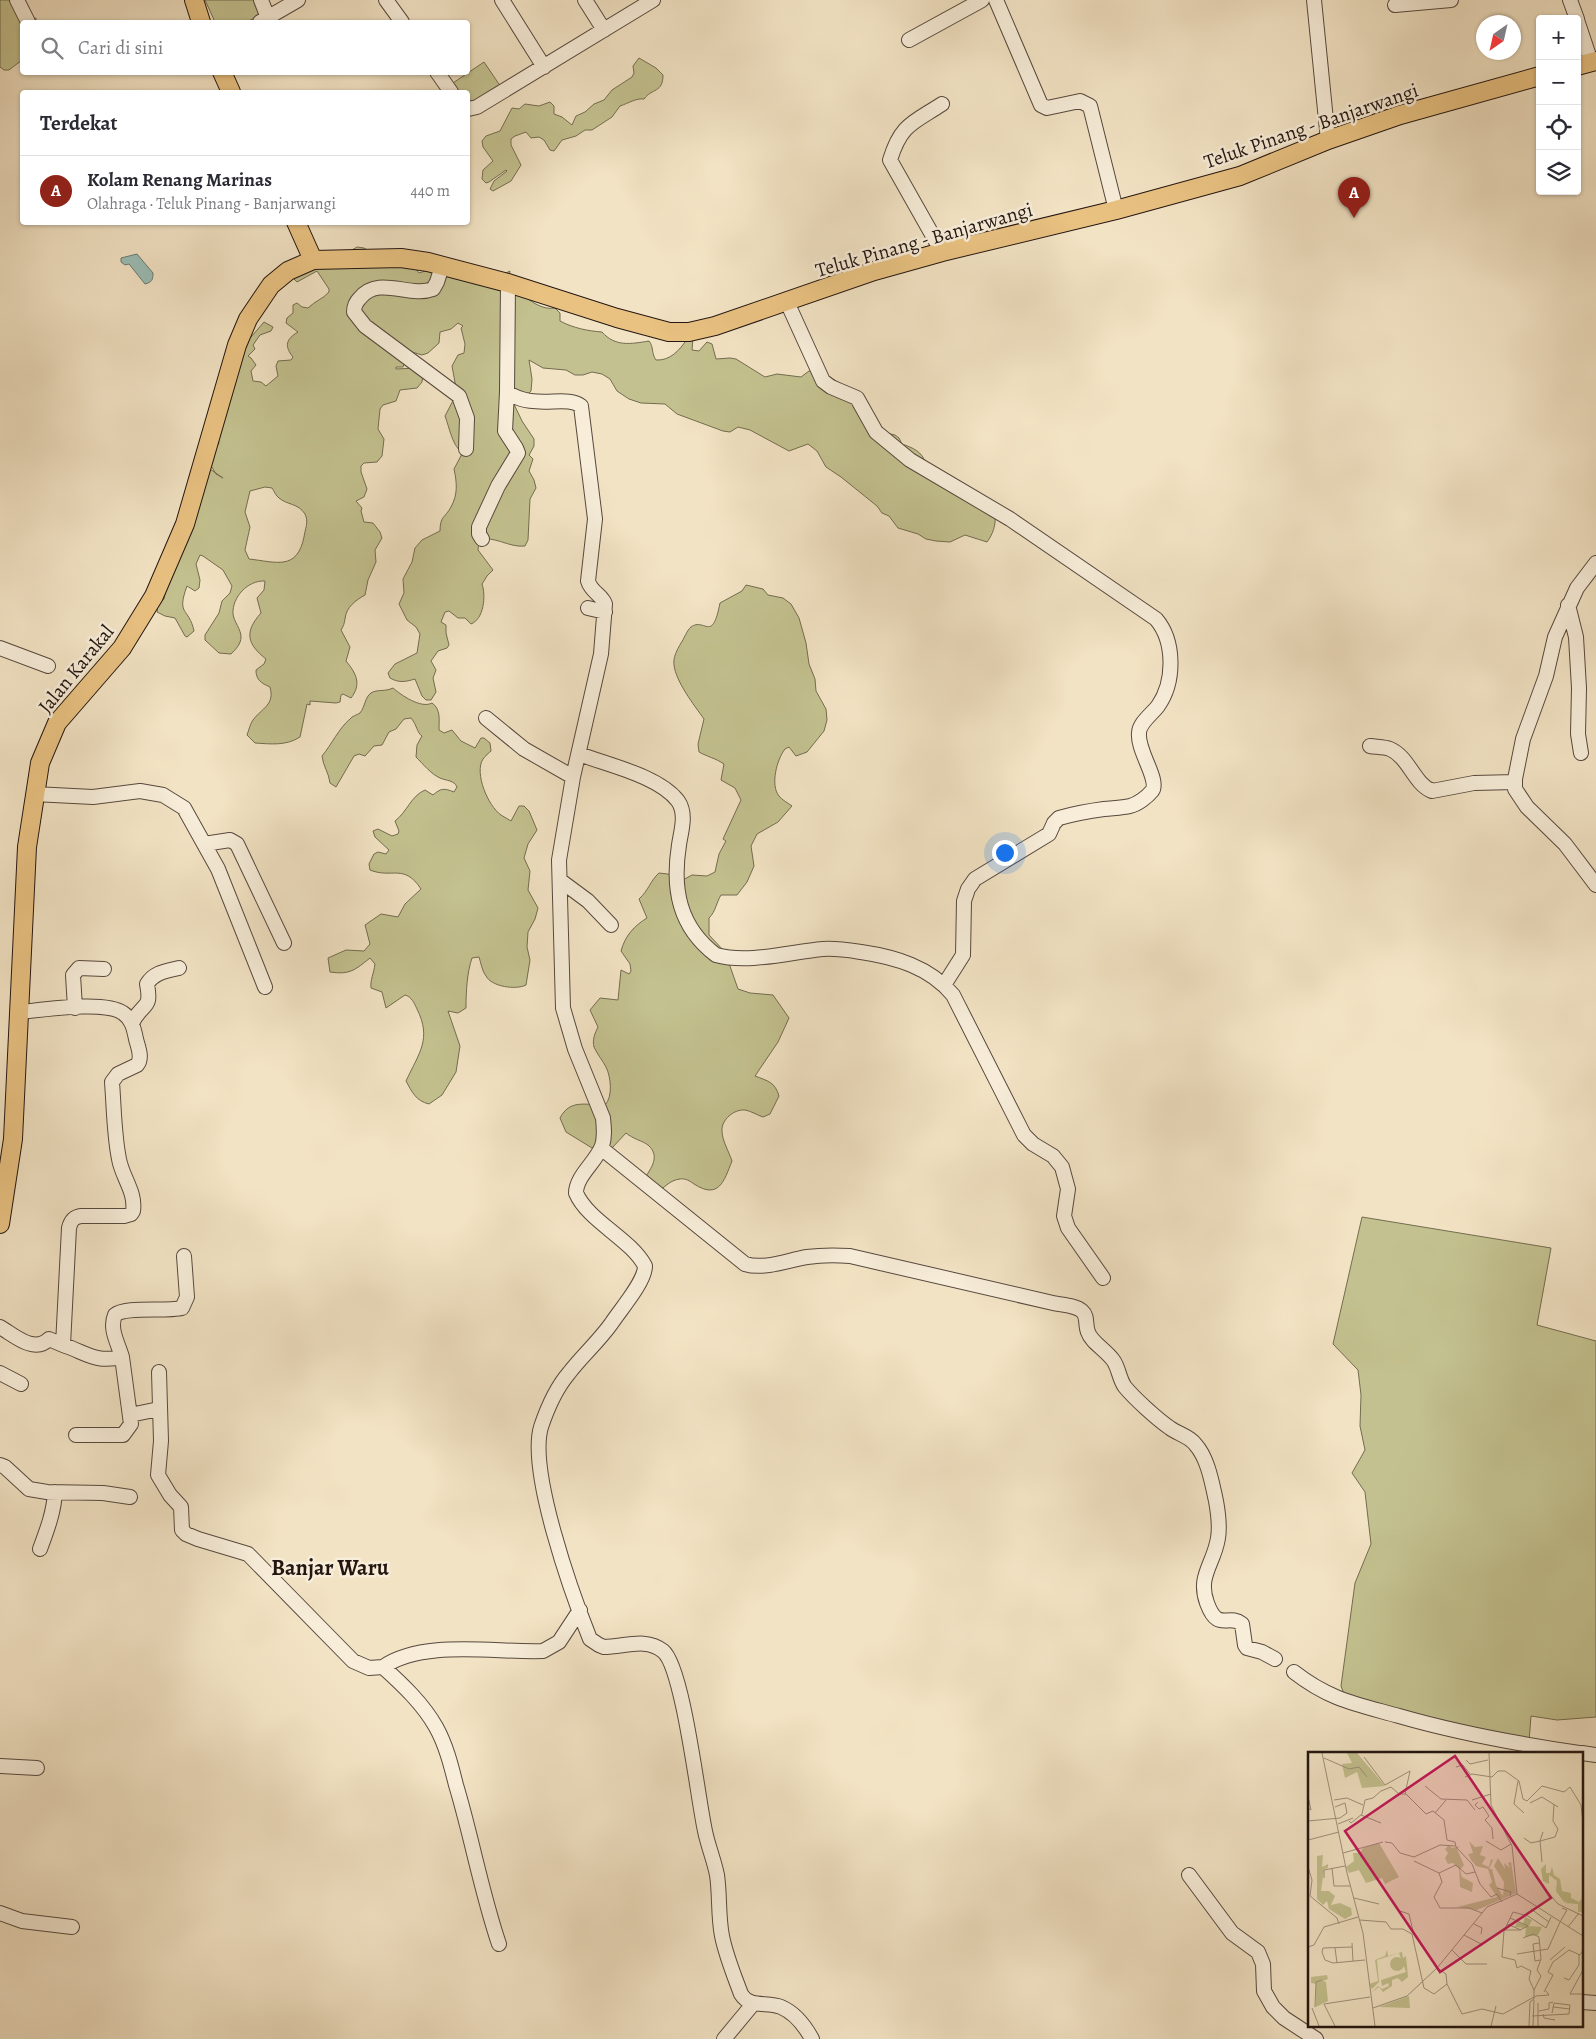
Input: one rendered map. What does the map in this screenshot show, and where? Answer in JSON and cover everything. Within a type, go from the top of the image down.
[{"type":"main road","points":[[194,0],[200,20]]},
{"type":"main road","points":[[223,75],[230,90]]},
{"type":"main road","name":"Teluk Pinang - Banjarwangi","points":[[312,260],[401,258],[442,266],[508,283],[616,318],[669,332],[702,330],[874,271],[942,252],[1116,210],[1240,176],[1328,140],[1400,115],[1536,77]]},
{"type":"main road","points":[[297,225],[312,260]]},
{"type":"main road","name":"Jalan Karakal","points":[[0,1224],[12,1140],[27,847],[40,763],[50,735],[57,723],[122,648],[154,596],[185,524],[222,392],[237,344],[248,319],[265,292],[278,277],[297,265],[312,260]]},
{"type":"street","points":[[17,0],[27,20]]},
{"type":"street","points":[[261,0],[264,20],[298,0]]},
{"type":"street","points":[[386,0],[401,20]]},
{"type":"street","points":[[502,0],[544,67]]},
{"type":"street","points":[[585,0],[604,30]]},
{"type":"street","points":[[470,108],[544,67],[652,0]]},
{"type":"street","points":[[909,40],[982,0]]},
{"type":"street","points":[[996,0],[1041,105],[1047,108],[1080,101],[1090,106],[1116,210]]},
{"type":"street","points":[[1314,0],[1328,140]]},
{"type":"street","points":[[1395,5],[1451,0]]},
{"type":"street","points":[[1570,0],[1576,15]]},
{"type":"street","points":[[1581,35],[1588,63]]},
{"type":"street","points":[[439,75],[450,90]]},
{"type":"street","points":[[942,104],[903,130],[895,144],[890,160],[942,252]]},
{"type":"street","points":[[442,266],[433,289],[424,291],[389,287],[368,289],[358,300],[354,312],[365,326],[459,396],[467,418],[466,449]]},
{"type":"street","points":[[482,539],[479,534],[479,527],[498,486],[518,453],[505,431],[508,283]]},
{"type":"street","points":[[786,302],[823,381],[832,388],[856,398],[876,432],[884,440],[910,460],[1010,519],[1156,620],[1162,626],[1168,640],[1170,667],[1167,684],[1160,703],[1141,724],[1138,732],[1139,745],[1154,781],[1152,790],[1142,801],[1131,806],[1102,809],[1059,818],[1054,822],[1049,834],[975,879],[968,889],[964,901],[963,954],[944,985]]},
{"type":"street","points":[[507,392],[527,402],[573,401],[581,406],[595,519],[588,581],[590,588],[604,600],[605,612],[601,654],[573,777],[560,860],[563,947],[561,981],[563,1008],[575,1049],[603,1118],[604,1130],[601,1148],[578,1183],[576,1193],[583,1204],[642,1261],[645,1269],[636,1287],[607,1329],[566,1377],[549,1408],[540,1434],[540,1461],[550,1518],[590,1639],[604,1646],[641,1643],[651,1645],[663,1650],[671,1662],[694,1763],[704,1829],[717,1876],[722,1934],[741,1994],[753,2004],[774,2005],[782,2008],[801,2022],[812,2039]]},
{"type":"street","points":[[1596,563],[1577,588],[1555,637],[1546,676],[1523,739],[1515,769],[1515,789],[1527,806],[1552,828],[1596,885]]},
{"type":"street","points":[[1568,605],[1576,637],[1579,688],[1578,734],[1581,753]]},
{"type":"street","points":[[588,608],[605,612]]},
{"type":"street","points":[[0,648],[48,666]]},
{"type":"street","points":[[486,718],[524,749],[573,777]]},
{"type":"street","points":[[1370,746],[1390,749],[1400,757],[1426,788],[1432,791],[1474,783],[1515,782]]},
{"type":"street","points":[[578,754],[647,779],[664,788],[679,802],[683,817],[676,873],[678,898],[681,910],[689,924],[716,955],[737,958],[840,949],[891,956],[913,966],[944,985],[953,995],[1024,1135],[1033,1144],[1053,1156],[1062,1166],[1068,1189],[1064,1216],[1068,1228],[1103,1278]]},
{"type":"street","points":[[34,794],[93,797],[135,790],[163,795],[184,808],[218,869],[265,987]]},
{"type":"street","points":[[204,844],[230,840],[237,844],[284,944]]},
{"type":"street","points":[[561,881],[598,909],[610,925]]},
{"type":"street","points":[[75,1008],[74,975],[76,970],[79,968],[104,969]]},
{"type":"street","points":[[132,1023],[141,1008],[147,1005],[150,999],[147,984],[150,978],[179,968]]},
{"type":"street","points":[[20,1012],[104,1007],[118,1010],[125,1014],[132,1023],[140,1062],[118,1074],[112,1082],[118,1159],[130,1189],[133,1211],[124,1216],[76,1217],[70,1224],[62,1345]]},
{"type":"street","points":[[601,1148],[745,1264],[756,1266],[817,1256],[850,1256],[1082,1310],[1085,1315],[1088,1335],[1114,1361],[1126,1388],[1158,1419],[1172,1430],[1191,1440],[1198,1448],[1206,1464],[1212,1484],[1218,1521],[1218,1538],[1204,1581],[1208,1605],[1218,1620],[1223,1622],[1239,1621],[1242,1624],[1247,1648],[1268,1654],[1275,1659]]},
{"type":"street","points":[[76,1436],[123,1435],[130,1428],[122,1357],[113,1331],[112,1322],[115,1315],[122,1310],[169,1310],[182,1308],[187,1298],[184,1256]]},
{"type":"street","points":[[0,1327],[34,1346],[42,1345],[49,1340],[98,1359],[109,1360],[122,1357]]},
{"type":"street","points":[[159,1372],[161,1441],[158,1475],[180,1507],[181,1525],[184,1532],[198,1539],[248,1554],[353,1660],[369,1668],[383,1667],[402,1657],[430,1651],[543,1651],[559,1642],[580,1610]]},
{"type":"street","points":[[0,1373],[21,1384]]},
{"type":"street","points":[[130,1415],[159,1409]]},
{"type":"street","points":[[0,1465],[5,1467],[26,1488],[55,1492],[103,1493],[130,1497]]},
{"type":"street","points":[[40,1549],[50,1522],[55,1492]]},
{"type":"street","points":[[383,1667],[402,1684],[424,1709],[440,1734],[459,1795],[483,1894],[499,1944]]},
{"type":"street","points":[[1294,1672],[1324,1693],[1364,1708],[1463,1733],[1575,1752]]},
{"type":"street","points":[[0,1766],[37,1768]]},
{"type":"street","points":[[1188,1875],[1232,1933],[1258,1952],[1263,1964],[1264,1990],[1273,2007],[1278,2013],[1316,2039]]},
{"type":"street","points":[[0,1913],[22,1921],[72,1927]]},
{"type":"street","points":[[724,2039],[753,2004]]},
{"type":"shaded area","points":[[0,0],[19,0],[29,20],[20,20],[20,62],[9,70],[4,70],[0,67]]},
{"type":"shaded area","points":[[205,0],[255,0],[262,15],[251,20],[214,20]]},
{"type":"shaded area","points":[[639,58],[656,68],[663,75],[663,81],[659,88],[644,99],[635,100],[620,106],[612,117],[592,130],[585,130],[576,136],[562,140],[554,151],[550,150],[544,140],[539,137],[531,138],[526,132],[515,136],[511,139],[511,145],[521,165],[511,181],[493,191],[490,189],[494,181],[507,171],[486,183],[482,179],[483,170],[493,161],[483,147],[482,141],[486,136],[500,131],[512,108],[519,109],[525,104],[539,106],[550,102],[554,106],[554,114],[562,117],[572,125],[576,116],[604,100],[612,90],[632,77],[634,73],[633,66]]},
{"type":"shaded area","points":[[484,62],[501,87],[470,105],[470,90],[450,90],[447,87],[465,75],[470,75],[470,71]]},
{"type":"shaded area","points":[[357,247],[411,263],[419,273],[432,269],[502,275],[510,271],[508,283],[536,304],[542,307],[555,308],[560,313],[560,321],[581,329],[602,332],[607,337],[618,342],[649,341],[656,360],[670,357],[678,351],[687,339],[693,338],[692,350],[699,351],[707,342],[712,344],[716,359],[736,359],[765,377],[777,374],[801,377],[809,371],[820,375],[824,374],[845,386],[878,431],[895,435],[902,444],[920,453],[926,464],[971,498],[982,494],[994,511],[995,523],[994,530],[987,542],[965,535],[950,542],[926,539],[918,534],[898,528],[889,516],[882,513],[877,506],[826,467],[817,451],[808,444],[789,451],[750,430],[738,427],[730,432],[723,431],[677,414],[665,404],[641,403],[629,399],[617,391],[610,379],[602,374],[592,372],[575,375],[566,370],[543,368],[529,360],[532,379],[531,391],[528,394],[511,398],[522,421],[534,439],[534,446],[529,455],[533,459],[529,471],[536,488],[530,499],[528,540],[525,546],[519,546],[490,539],[479,540],[478,550],[493,570],[482,584],[484,595],[483,607],[479,617],[471,624],[465,618],[458,618],[449,611],[445,612],[441,622],[446,625],[449,645],[447,648],[438,651],[431,661],[436,670],[433,678],[436,692],[431,700],[426,700],[422,696],[415,679],[396,681],[390,678],[388,673],[395,664],[417,653],[420,634],[416,627],[407,620],[399,604],[404,593],[403,579],[412,562],[415,548],[422,540],[440,531],[442,520],[451,507],[456,493],[454,469],[463,452],[454,442],[445,416],[457,393],[452,366],[458,355],[464,353],[465,344],[461,328],[463,326],[458,323],[451,329],[440,332],[439,343],[428,353],[422,355],[412,352],[408,354],[403,367],[396,367],[396,369],[417,368],[423,374],[422,382],[417,388],[400,390],[396,401],[383,405],[380,409],[378,429],[384,439],[382,456],[377,462],[364,463],[361,466],[361,472],[367,489],[364,497],[356,501],[362,508],[364,522],[373,523],[382,538],[375,550],[376,562],[368,580],[365,595],[349,607],[341,630],[350,647],[346,661],[355,674],[357,683],[354,693],[351,698],[343,694],[341,695],[340,702],[336,703],[310,701],[310,705],[307,704],[300,737],[295,740],[278,744],[255,743],[247,735],[250,725],[267,706],[271,698],[270,687],[260,681],[256,673],[256,670],[264,664],[266,659],[255,648],[250,638],[252,626],[261,613],[257,598],[264,590],[265,581],[253,583],[247,587],[235,602],[233,614],[240,631],[241,640],[231,654],[219,653],[205,640],[205,635],[219,613],[222,601],[230,593],[232,586],[223,570],[203,556],[200,555],[196,564],[200,580],[199,588],[195,591],[187,586],[183,602],[184,611],[192,623],[194,631],[187,637],[185,636],[175,618],[157,612],[158,603],[164,599],[168,578],[210,469],[215,473],[210,464],[212,463],[212,455],[219,443],[217,430],[226,416],[226,402],[245,344],[264,322],[273,327],[271,331],[260,335],[253,345],[255,349],[248,356],[256,365],[251,371],[253,381],[261,382],[266,386],[278,376],[276,366],[278,361],[291,360],[293,357],[287,346],[291,337],[298,332],[286,323],[287,318],[293,313],[293,305],[297,303],[302,307],[308,308],[329,292],[317,271],[297,282],[293,278],[305,262],[328,258],[324,251],[349,260],[352,250]],"holes":[[[265,487],[272,488],[279,498],[302,510],[307,520],[301,548],[291,560],[284,562],[249,559],[245,550],[250,527],[245,512],[250,491]]]},
{"type":"shaded area","points":[[746,585],[763,589],[768,595],[783,598],[791,604],[799,618],[806,643],[809,664],[815,679],[816,691],[826,709],[827,720],[824,731],[807,752],[796,756],[789,747],[782,753],[777,765],[776,791],[783,800],[792,806],[778,822],[757,834],[751,846],[754,866],[747,882],[737,895],[721,895],[709,918],[709,935],[725,952],[738,989],[750,993],[773,995],[789,1018],[778,1042],[755,1076],[773,1085],[779,1096],[770,1114],[763,1117],[741,1110],[733,1113],[726,1119],[722,1127],[722,1135],[732,1161],[719,1186],[709,1190],[687,1180],[680,1179],[670,1183],[657,1194],[642,1182],[651,1169],[654,1159],[654,1154],[648,1145],[626,1133],[612,1148],[601,1150],[592,1148],[566,1132],[560,1118],[568,1108],[573,1106],[579,1104],[605,1105],[608,1101],[609,1076],[593,1044],[598,1027],[590,1010],[600,998],[618,1000],[621,970],[629,974],[631,971],[630,964],[621,951],[631,932],[647,918],[639,899],[659,873],[668,874],[681,881],[692,875],[707,876],[715,872],[719,854],[726,841],[723,839],[741,800],[735,788],[721,780],[724,764],[699,752],[698,744],[704,719],[678,679],[674,662],[677,651],[690,628],[696,625],[711,626],[714,623],[720,603],[742,591]]},
{"type":"shaded area","points":[[393,688],[417,703],[432,703],[435,705],[439,715],[439,730],[444,733],[452,730],[461,741],[475,748],[481,738],[490,743],[491,751],[483,759],[480,772],[487,797],[496,811],[511,821],[519,806],[524,806],[529,811],[537,830],[528,844],[524,858],[530,871],[528,890],[538,908],[528,932],[527,947],[530,960],[526,985],[511,987],[493,983],[485,974],[479,957],[472,958],[467,982],[466,1008],[458,1013],[448,1011],[460,1046],[456,1072],[442,1095],[429,1104],[412,1092],[406,1081],[419,1054],[424,1038],[421,1020],[412,1000],[405,995],[386,1008],[382,992],[371,988],[375,964],[370,958],[356,968],[343,973],[330,972],[328,958],[346,950],[364,951],[370,944],[365,925],[381,914],[398,917],[405,904],[421,889],[409,876],[370,870],[369,864],[374,854],[378,852],[386,854],[389,850],[375,837],[373,831],[378,829],[392,836],[398,834],[399,831],[395,821],[420,793],[425,790],[433,795],[443,789],[454,792],[457,787],[452,782],[433,774],[416,757],[417,745],[422,736],[411,718],[404,719],[396,729],[389,732],[382,745],[374,746],[365,756],[359,754],[354,756],[336,787],[330,783],[322,756],[346,723],[360,713],[371,693]]},
{"type":"shaded area","points":[[1362,1217],[1551,1248],[1537,1325],[1596,1341],[1596,1717],[1557,1720],[1531,1716],[1529,1742],[1444,1732],[1344,1694],[1341,1686],[1355,1583],[1371,1544],[1365,1492],[1352,1473],[1365,1450],[1360,1426],[1361,1395],[1358,1370],[1333,1344]]},
{"type":"water","points":[[137,254],[153,273],[152,280],[145,284],[129,264],[125,265],[121,262],[121,258]]},
{"type":"place","name":"Kolam Renang Marinas","points":[[1354,218]]},
{"type":"district","name":"Banjar Waru","points":[[330,1568]]}]
